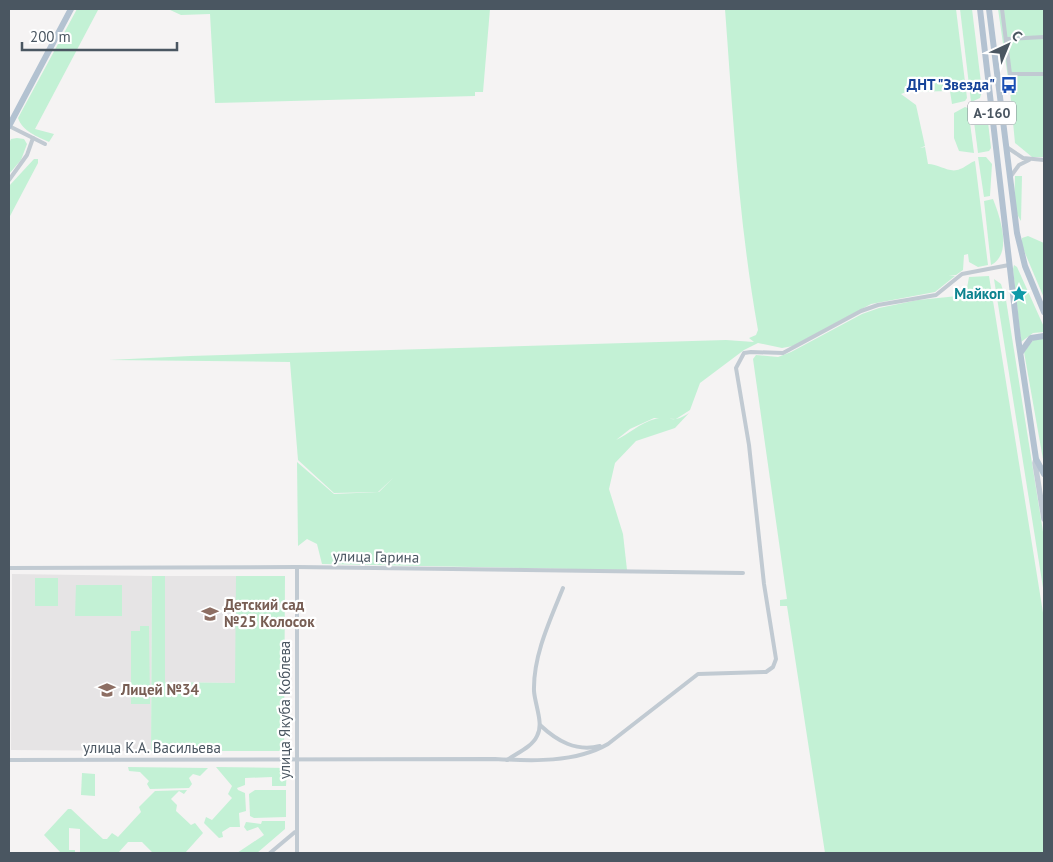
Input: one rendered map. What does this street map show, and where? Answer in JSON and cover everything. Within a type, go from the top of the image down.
[{"type":"main road","points":[[9,126],[71,9]]},
{"type":"main road","name":"А-160","points":[[980,9],[1005,216],[1009,265]]},
{"type":"main road","name":"А-160","points":[[989,9],[1012,195]]},
{"type":"main road","points":[[1012,195],[1025,266],[1044,312]]},
{"type":"main road","points":[[1009,265],[1044,519]]},
{"type":"main road","points":[[1020,353],[1031,338],[1044,336]]},
{"type":"main road","points":[[1036,459],[1044,474]]},
{"type":"street","points":[[1002,9],[1010,74],[1044,74]]},
{"type":"street","points":[[1007,39],[1044,38]]},
{"type":"street","points":[[994,49],[1008,47]]},
{"type":"street","points":[[9,126],[45,144]]},
{"type":"street","points":[[9,180],[27,155],[33,138]]},
{"type":"street","points":[[1006,146],[1014,154],[1029,160],[1044,160]]},
{"type":"street","points":[[1012,195],[1012,173],[1021,164],[1029,160]]},
{"type":"street","points":[[540,725],[563,742],[577,748],[590,748],[608,743],[698,674],[766,672],[775,664],[749,445],[736,368],[744,354],[751,352],[783,353],[860,311],[878,305],[936,295],[962,274],[1009,265]]},
{"type":"street","name":"улица Гарина","points":[[9,568],[297,567],[743,573]]},
{"type":"street","name":"улица Якуба Коблева","points":[[297,567],[295,832],[297,853]]},
{"type":"street","points":[[507,760],[534,741],[538,735],[540,725],[534,692],[535,667],[562,588]]},
{"type":"street","name":"улица К.А. Васильева","points":[[9,760],[296,759],[537,761],[594,752],[608,743]]},
{"type":"street","points":[[270,853],[295,832]]},
{"type":"shaded area","points":[[12,574],[152,576],[151,751],[11,750]]},
{"type":"shaded area","points":[[165,576],[236,576],[236,683],[165,682]]},
{"type":"green space","points":[[77,9],[98,10],[35,129],[54,134],[49,142],[35,136],[23,127],[18,118]]},
{"type":"green space","points":[[168,9],[490,9],[483,92],[475,92],[475,96],[215,103],[210,14],[181,15]]},
{"type":"green space","points":[[725,9],[956,9],[967,98],[965,101],[952,104],[950,91],[906,92],[901,94],[916,105],[925,146],[920,148],[925,147],[928,164],[948,170],[956,170],[975,161],[988,265],[978,267],[969,262],[968,254],[964,255],[963,270],[956,275],[949,276],[955,276],[935,292],[871,304],[793,346],[782,348],[758,343],[744,350],[700,383],[690,410],[676,419],[689,413],[675,428],[636,441],[615,463],[609,489],[623,534],[627,570],[322,564],[317,544],[307,539],[298,546],[297,462],[334,494],[379,492],[393,478],[378,492],[334,493],[298,460],[290,362],[109,360],[726,340],[754,342],[749,338],[756,335],[758,330],[741,210]],"holes":[[[654,418],[659,418],[644,423],[616,440],[630,429]]]},
{"type":"green space","points":[[960,9],[972,9],[982,91],[980,98],[971,102]]},
{"type":"green space","points":[[998,9],[1044,9],[1044,157],[1032,157],[1015,143],[1010,91],[1015,90],[1013,78],[1008,78]]},
{"type":"green space","points":[[986,105],[991,148],[989,151],[978,153],[972,106]]},
{"type":"green space","points":[[965,107],[968,108],[974,153],[959,151],[954,138],[954,113]]},
{"type":"green space","points":[[11,139],[24,139],[27,144],[21,160],[9,174],[9,143]]},
{"type":"green space","points":[[978,157],[986,157],[992,164],[990,196],[984,197]]},
{"type":"green space","points":[[34,159],[38,159],[38,163],[9,218],[9,186]]},
{"type":"green space","points":[[1015,176],[1022,176],[1021,221],[1015,205]]},
{"type":"green space","points":[[993,199],[999,215],[1003,244],[1002,253],[998,260],[991,265],[984,201]]},
{"type":"green space","points":[[1028,236],[1044,243],[1044,298],[1022,246],[1022,238]]},
{"type":"green space","points":[[1014,265],[1017,267],[1044,327],[1044,332],[1033,333],[1021,342],[1013,269]]},
{"type":"green space","points":[[989,276],[1044,619],[1044,853],[825,853],[787,606],[780,606],[780,600],[787,599],[753,359],[756,355],[778,357],[791,352],[862,314],[879,308],[918,300],[958,296],[967,288],[969,277]]},
{"type":"green space","points":[[994,279],[1001,284],[1006,300],[1044,538],[1044,594]]},
{"type":"green space","points":[[1034,339],[1044,339],[1044,465],[1024,352]]},
{"type":"green space","points":[[152,576],[165,576],[165,682],[235,683],[236,576],[285,576],[284,751],[151,751]]},
{"type":"green space","points":[[35,578],[58,578],[58,606],[35,606]]},
{"type":"green space","points":[[76,585],[122,585],[122,616],[75,616]]},
{"type":"green space","points":[[140,626],[149,626],[150,704],[131,704],[131,631],[140,631]]},
{"type":"green space","points":[[128,767],[208,768],[200,776],[193,774],[189,778],[192,784],[189,788],[150,789],[147,784],[149,781],[140,772],[129,771]]},
{"type":"green space","points":[[216,767],[287,768],[286,786],[272,786],[272,777],[245,778],[245,785],[237,788],[245,793],[246,811],[239,813],[240,827],[230,827],[222,832],[223,837],[219,838],[204,823],[206,817],[212,820],[232,798],[228,794],[232,786]]},
{"type":"green space","points":[[82,773],[95,774],[95,796],[81,795]]},
{"type":"green space","points":[[187,790],[184,794],[179,791],[171,799],[177,805],[176,811],[191,825],[195,823],[203,833],[185,853],[153,853],[142,842],[128,842],[118,853],[80,853],[80,829],[69,828],[69,850],[75,850],[75,853],[61,853],[44,835],[68,809],[71,809],[103,839],[107,839],[112,833],[118,837],[141,812],[139,807],[155,791]]},
{"type":"green space","points":[[255,790],[286,790],[286,817],[254,818],[250,816],[249,794]]},
{"type":"green space","points":[[262,821],[285,821],[285,829],[257,853],[237,853],[264,835],[258,827],[247,831],[244,827],[246,822],[261,824]]},
{"type":"place","name":"ДНТ \"Звезда\"","points":[[1009,85]]},
{"type":"place","name":"Майкоп","points":[[1019,294]]},
{"type":"place","name":"Детский сад №25 Колосок","points":[[210,614]]},
{"type":"place","name":"Лицей №34","points":[[107,690]]}]
